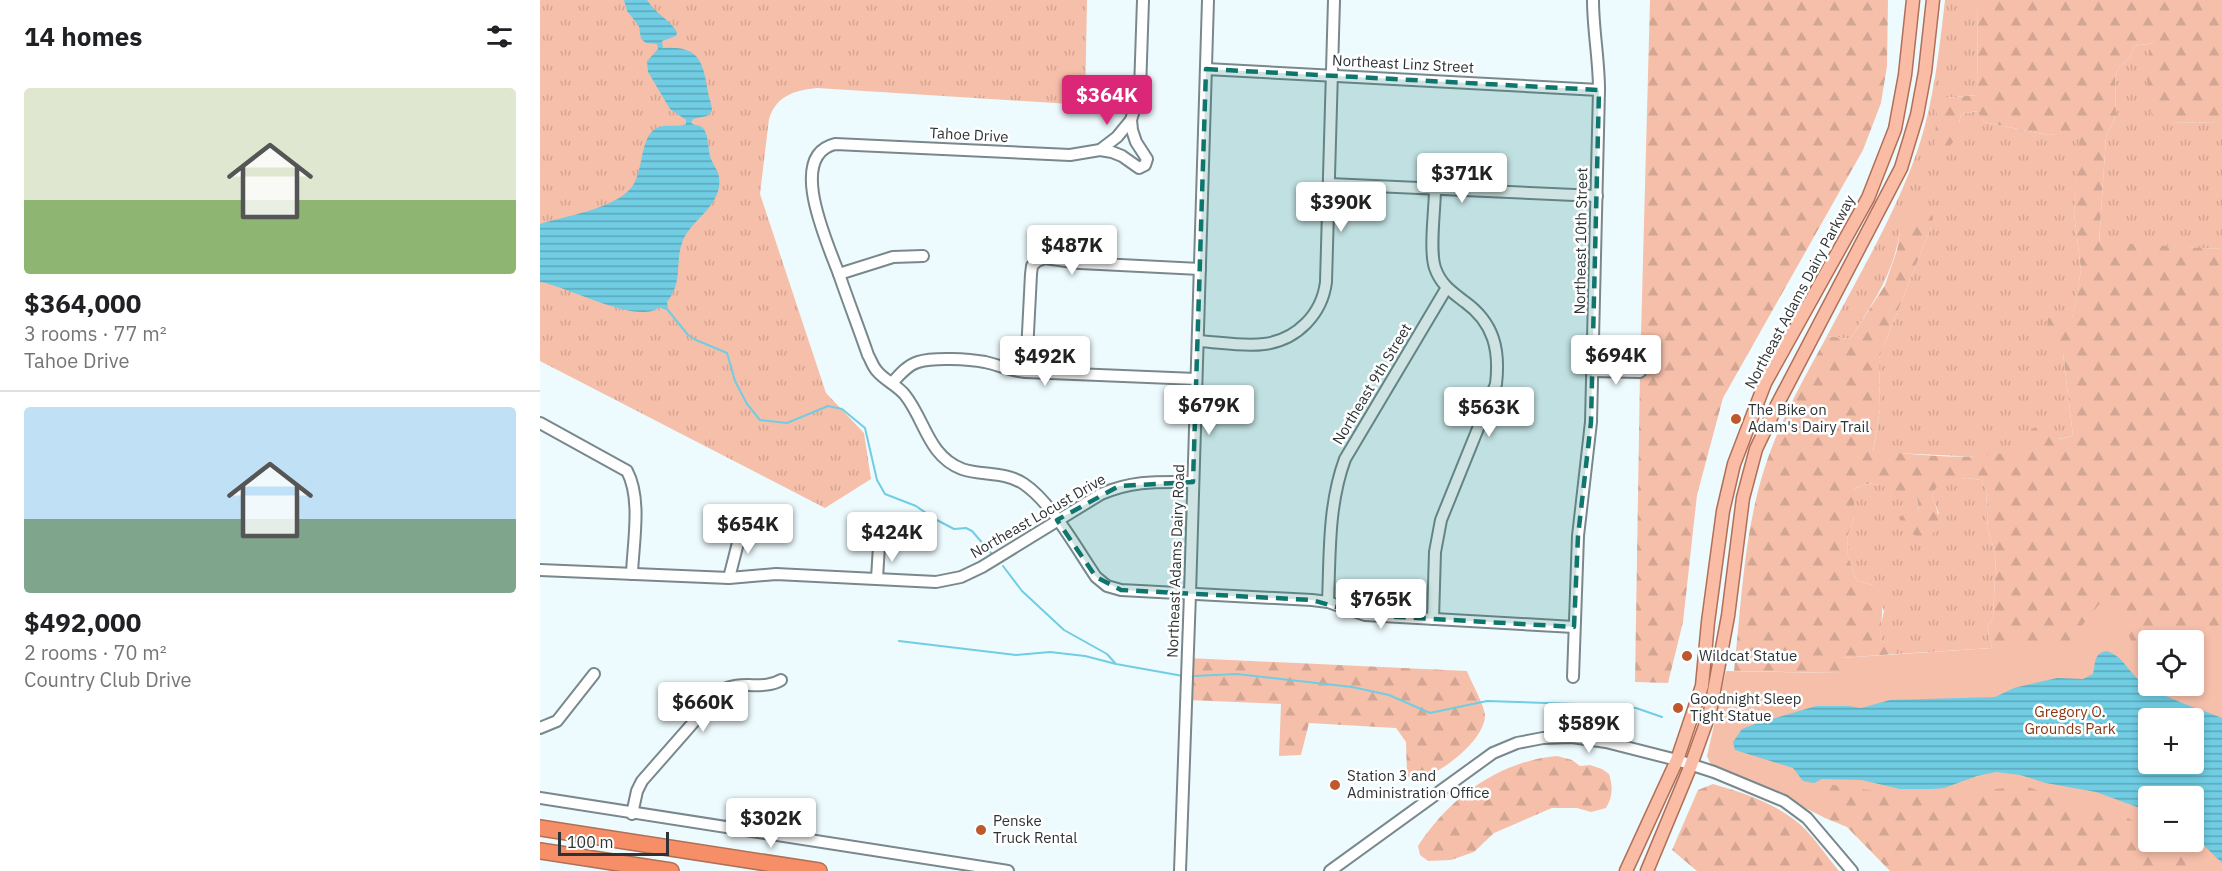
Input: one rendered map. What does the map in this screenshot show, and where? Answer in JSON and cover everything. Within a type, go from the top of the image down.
[{"type":"highway","points":[[540,828],[819,871]]},
{"type":"highway","points":[[540,851],[671,871]]},
{"type":"main road","name":"Northeast Adams Dairy Parkway","points":[[1626,871],[1677,760],[1702,686],[1708,621],[1723,512],[1734,464],[1765,383],[1868,198],[1895,129],[1905,75],[1913,0]]},
{"type":"main road","name":"Northeast Adams Dairy Parkway","points":[[1647,871],[1691,765],[1712,702],[1728,615],[1743,498],[1756,449],[1901,168],[1917,115],[1925,72],[1933,0]]},
{"type":"street","points":[[1100,150],[1118,137],[1131,120],[1140,90],[1143,0]]},
{"type":"street","name":"Northeast Adams Dairy Road","points":[[1180,871],[1208,0]]},
{"type":"street","points":[[1198,341],[1261,345],[1289,337],[1306,325],[1317,309],[1324,292],[1334,0]]},
{"type":"street","name":"Northeast 10th Street","points":[[1573,677],[1578,536],[1591,422],[1593,371],[1599,63],[1593,22],[1593,0]]},
{"type":"street","name":"Northeast Linz Street","points":[[1206,69],[1599,90]]},
{"type":"street","name":"Tahoe Drive","points":[[839,274],[815,211],[813,184],[816,159],[821,150],[835,144],[1070,155],[1100,150],[1122,156],[1139,168],[1145,165],[1145,157],[1136,142],[1131,120]]},
{"type":"street","points":[[1329,184],[1597,196]]},
{"type":"street","points":[[1433,619],[1435,552],[1441,520],[1496,384],[1498,367],[1497,350],[1490,327],[1472,306],[1446,289],[1434,266],[1435,189]]},
{"type":"street","points":[[923,256],[893,256],[839,274],[868,355],[878,373],[904,394],[929,441],[942,456],[962,468],[997,473],[1022,483],[1042,499],[1096,578],[1107,586],[1121,590],[1328,602],[1365,615],[1574,627]]},
{"type":"street","points":[[1026,372],[1031,274],[1032,266],[1037,261],[1045,258],[1080,263],[1200,268]]},
{"type":"street","name":"Northeast 9th Street","points":[[1328,602],[1332,512],[1342,468],[1354,443],[1446,289]]},
{"type":"street","points":[[892,382],[903,370],[917,362],[933,360],[984,362],[1011,371],[1196,379]]},
{"type":"street","points":[[1593,371],[1640,372]]},
{"type":"street","points":[[540,423],[627,471],[633,482],[635,495],[632,574]]},
{"type":"street","name":"Northeast Locust Drive","points":[[540,570],[729,578],[776,574],[936,582],[961,577],[985,566],[1057,520],[1119,486],[1140,482],[1193,482]]},
{"type":"street","points":[[729,578],[742,527]]},
{"type":"street","points":[[877,578],[879,546]]},
{"type":"street","points":[[540,728],[557,721],[594,674]]},
{"type":"street","points":[[632,814],[637,791],[642,781],[721,691],[728,686],[772,686],[781,680]]},
{"type":"street","points":[[1330,871],[1492,753],[1517,743],[1543,738],[1572,737],[1606,742],[1677,760],[1714,772],[1784,801],[1807,818],[1852,871]]},
{"type":"street","points":[[540,798],[1008,871]]},
{"type":"highlighted area","points":[[1206,69],[1599,90],[1591,422],[1578,536],[1574,627],[1365,615],[1312,600],[1121,590],[1096,577],[1057,520],[1119,486],[1193,482]]},
{"type":"green space","points":[[540,0],[1087,0],[1085,105],[817,88],[801,90],[787,96],[772,111],[769,119],[760,194],[826,393],[864,433],[871,479],[825,508],[540,361]]},
{"type":"green space","points":[[1650,0],[1888,0],[1887,66],[1881,103],[1863,150],[1723,398],[1697,495],[1683,622],[1668,683],[1635,682],[1640,372]]},
{"type":"green space","points":[[1945,0],[1978,0],[1977,95],[1945,98],[1959,123],[1961,114],[1978,111],[1984,122],[2048,135],[2081,131],[2074,213],[2081,270],[2063,353],[2073,436],[2033,444],[2017,451],[1981,457],[1873,452],[1880,410],[1879,358],[1931,227],[1900,232],[1887,276],[1850,339],[1827,336],[1888,221],[1918,149],[1932,94]]},
{"type":"green space","points":[[1978,0],[2222,0],[2222,123],[2168,122],[2152,117],[2145,66],[2153,43],[2134,46],[2130,58],[2119,67],[2115,78],[2116,116],[2106,137],[2099,242],[2222,249],[2222,712],[2152,696],[2204,696],[2204,630],[2138,630],[2138,693],[1995,660],[1987,628],[1993,617],[1996,556],[1988,530],[1986,490],[1981,480],[1967,478],[1939,483],[1932,495],[1938,514],[1937,525],[1935,531],[1925,541],[1903,529],[1899,517],[1909,512],[1919,513],[1917,497],[1908,497],[1880,485],[1864,485],[1854,489],[1854,517],[1847,538],[1848,556],[1857,581],[1873,585],[1878,593],[1882,606],[1881,640],[1897,649],[1896,654],[1840,658],[1840,673],[1734,671],[1749,534],[1761,481],[1775,439],[1827,336],[1850,339],[1885,285],[1897,250],[1900,232],[1908,216],[1918,209],[1928,210],[1933,217],[1879,358],[1880,410],[1873,451],[1954,457],[1994,454],[2032,444],[2031,429],[2042,425],[2059,439],[2073,436],[2063,353],[2053,352],[2046,336],[2048,318],[2072,318],[2081,270],[2074,213],[2080,132],[2048,135],[1984,122],[1977,111],[1961,114],[1956,136],[1951,145],[1942,152],[1934,148],[1937,112],[1945,98],[1977,95]]},
{"type":"green space","points":[[2154,43],[2168,122],[2222,123],[2222,249],[2099,243],[2106,137],[2116,116],[2115,78],[2119,67],[2130,58],[2134,46]]},
{"type":"green space","points":[[1967,478],[1981,480],[1986,490],[1988,530],[1996,556],[1993,617],[1987,628],[1992,648],[1896,654],[1896,649],[1881,640],[1880,629],[1884,611],[1873,585],[1857,581],[1848,556],[1847,538],[1854,517],[1854,489],[1877,484],[1917,497],[1919,513],[1900,517],[1939,514],[1932,495],[1939,482]]},
{"type":"green space","name":"Gregory O. Grounds Park","points":[[2109,592],[2138,655],[2138,696],[2204,696],[2204,633],[2222,633],[2222,871],[2213,871],[2183,852],[2204,852],[2204,786],[2138,786],[2138,824],[2128,818],[2082,808],[2026,786],[1956,793],[1896,794],[1827,784],[1825,818],[1711,765],[1707,756],[1726,671],[1839,673],[1840,658],[2068,643]]},
{"type":"green space","points":[[1188,658],[1467,671],[1484,710],[1483,725],[1477,736],[1458,757],[1434,773],[1412,782],[1407,775],[1406,742],[1396,728],[1309,723],[1301,755],[1279,756],[1281,704],[1186,700]]},
{"type":"green space","points":[[1557,756],[1572,760],[1580,766],[1590,765],[1602,769],[1609,774],[1612,791],[1606,808],[1591,812],[1577,808],[1552,808],[1494,833],[1474,852],[1451,860],[1428,861],[1420,855],[1418,846],[1430,829],[1445,812],[1477,785],[1515,765]]},
{"type":"green space","points":[[1996,772],[2138,808],[2138,852],[2203,852],[2222,871],[1890,871],[1847,827],[1825,818],[1811,798],[1814,783]]},
{"type":"green space","points":[[1713,784],[1750,796],[1786,814],[1806,830],[1839,871],[1697,871],[1672,850],[1698,790]]},
{"type":"water","points":[[624,0],[647,0],[677,32],[676,36],[662,41],[663,48],[685,49],[692,52],[701,64],[712,111],[707,116],[693,119],[691,123],[700,126],[705,131],[710,156],[719,177],[719,187],[712,203],[683,240],[677,279],[667,302],[668,308],[666,310],[659,307],[649,312],[620,308],[540,282],[540,224],[601,207],[623,195],[635,182],[650,134],[658,127],[686,124],[686,120],[670,109],[648,72],[647,61],[658,49],[657,44],[646,43],[641,39],[639,26],[627,11]]},
{"type":"water","points":[[2106,651],[2122,661],[2138,679],[2138,696],[2166,696],[2196,708],[2138,708],[2138,774],[2204,774],[2204,711],[2222,718],[2222,863],[2204,846],[2204,786],[2138,786],[2138,807],[2096,792],[1996,772],[1944,788],[1932,789],[1900,789],[1862,780],[1822,779],[1814,783],[1803,781],[1793,768],[1735,750],[1733,742],[1742,729],[1816,706],[1861,708],[1890,700],[1995,697],[2014,688],[2057,678],[2083,679],[2093,674],[2099,654]]},
{"type":"waterway","points":[[667,309],[688,335],[727,353],[735,381],[747,404],[760,420],[787,423],[828,406],[842,409],[865,428],[877,480],[885,494],[916,506],[954,529],[966,528],[972,531],[991,553]]},
{"type":"waterway","points":[[1003,566],[1022,591],[1064,630],[1107,654],[1115,663]]},
{"type":"waterway","points":[[899,641],[1016,655],[1050,652],[1085,656],[1183,676]]},
{"type":"waterway","points":[[1194,676],[1237,674],[1352,687],[1389,695],[1430,713],[1487,701],[1606,705],[1636,708],[1662,717]]},
{"type":"place","name":"The Bike on Adam's Dairy Trail","points":[[1736,419]]},
{"type":"place","name":"Wildcat Statue","points":[[1687,656]]},
{"type":"place","name":"Goodnight Sleep Tight Statue","points":[[1678,708]]},
{"type":"place","name":"Station 3 and Administration Office","points":[[1335,785]]},
{"type":"place","name":"Penske Truck Rental","points":[[981,830]]}]
